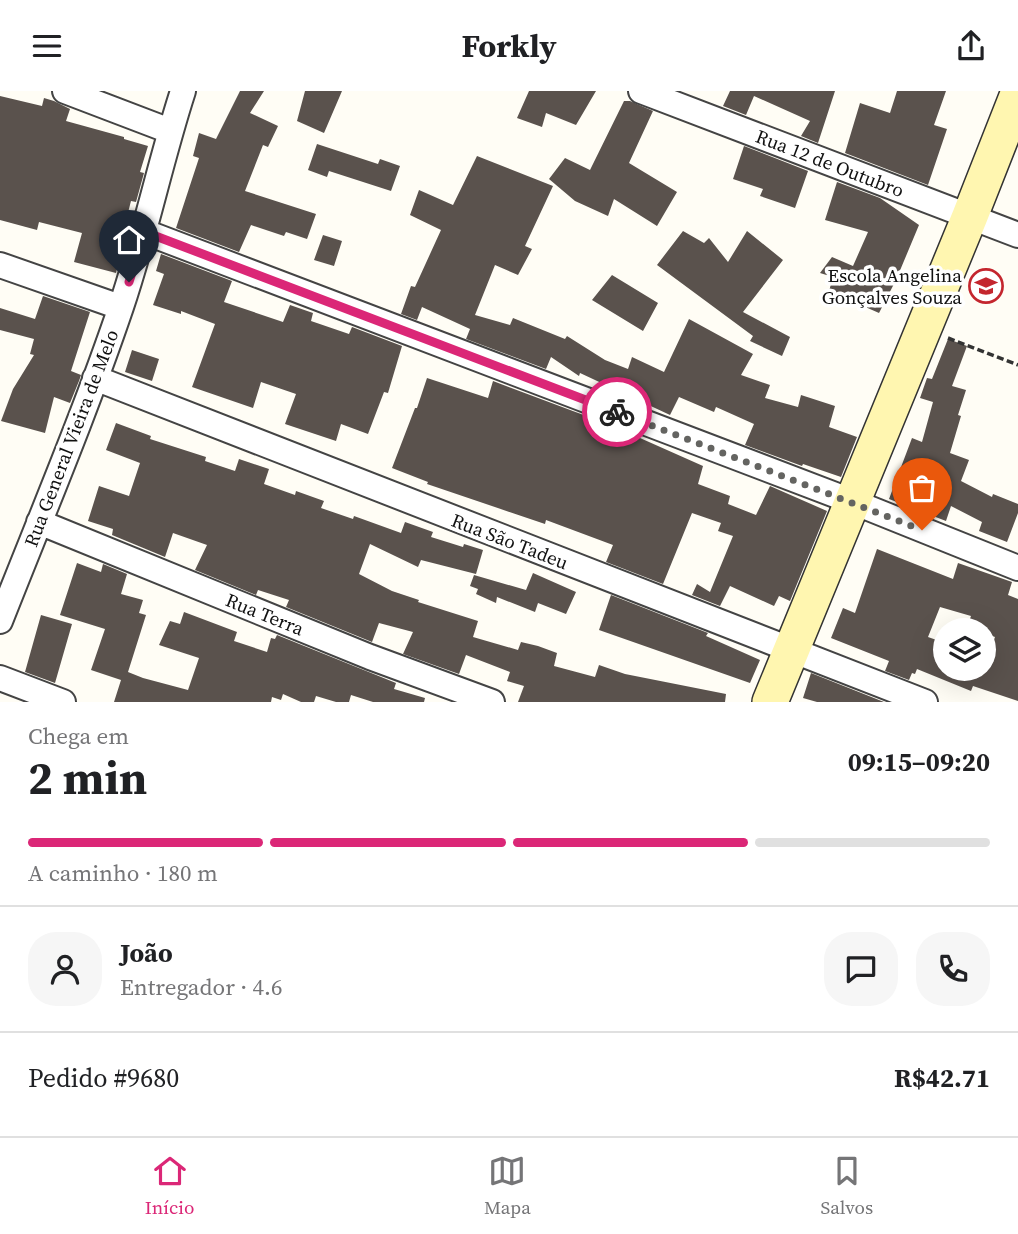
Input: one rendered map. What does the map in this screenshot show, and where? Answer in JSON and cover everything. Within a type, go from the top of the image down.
[{"type":"street","points":[[65,91],[170,131]]},
{"type":"street","name":"Rua General Vieira de Melo","points":[[0,621],[120,307],[145,232],[170,131],[183,91]]},
{"type":"street","name":"Rua 12 de Outubro","points":[[641,91],[1018,235]]},
{"type":"street","points":[[770,702],[1018,94]]},
{"type":"street","points":[[145,232],[851,501],[1018,568]]},
{"type":"street","points":[[0,265],[120,307]]},
{"type":"street","name":"Rua São Tadeu","points":[[95,378],[925,702]]},
{"type":"street","name":"Rua Terra","points":[[39,522],[370,657],[492,702]]},
{"type":"street","points":[[0,678],[63,702]]},
{"type":"path","points":[[923,328],[1018,365]]},
{"type":"building","points":[[240,91],[264,91],[250,113],[278,126],[268,147],[263,145],[245,191],[316,214],[307,239],[286,232],[284,236],[251,225],[239,252],[176,228],[199,158],[193,156],[199,133],[216,139]]},
{"type":"building","points":[[305,91],[342,91],[324,133],[297,121]]},
{"type":"building","points":[[529,91],[596,91],[576,125],[546,113],[542,127],[517,118]]},
{"type":"building","points":[[730,91],[835,91],[818,143],[801,136],[810,121],[754,96],[746,115],[723,106]]},
{"type":"building","points":[[897,91],[946,91],[934,125],[947,129],[928,185],[845,153],[860,103],[890,113]]},
{"type":"building","points":[[0,96],[42,106],[44,98],[54,101],[70,109],[66,121],[148,146],[140,172],[144,173],[136,202],[131,201],[121,240],[124,241],[116,273],[74,262],[82,233],[39,222],[37,230],[0,220]]},
{"type":"building","points":[[624,101],[653,111],[629,163],[677,192],[657,226],[614,199],[608,216],[575,201],[549,179],[565,158],[590,170]]},
{"type":"building","points":[[317,144],[378,164],[380,159],[400,166],[391,191],[329,171],[327,177],[308,170]]},
{"type":"building","points":[[744,146],[808,171],[795,208],[760,196],[763,189],[733,179]]},
{"type":"building","points":[[477,156],[553,186],[525,246],[532,249],[518,275],[495,265],[475,315],[510,325],[513,318],[565,339],[567,336],[605,360],[628,369],[632,357],[664,372],[689,319],[753,354],[741,375],[770,385],[765,398],[798,407],[801,395],[835,406],[829,427],[857,437],[841,477],[745,445],[754,424],[716,407],[714,412],[679,397],[670,415],[580,373],[579,376],[551,357],[546,369],[466,339],[470,329],[422,307],[417,320],[401,314],[411,286],[415,287],[441,230],[410,215],[419,190],[453,205]]},
{"type":"building","points":[[837,182],[880,198],[919,225],[879,313],[829,291],[833,277],[820,273],[832,257],[853,266],[868,232],[825,220]]},
{"type":"building","points":[[683,231],[704,243],[709,238],[728,262],[747,231],[783,260],[743,312],[790,337],[782,356],[750,341],[753,336],[657,265]]},
{"type":"building","points":[[323,235],[342,241],[334,266],[314,260]]},
{"type":"building","points":[[161,254],[232,281],[224,302],[283,322],[290,305],[313,313],[311,321],[349,334],[352,327],[402,346],[388,393],[384,392],[368,434],[341,424],[336,441],[285,424],[296,394],[261,382],[253,408],[192,387],[215,324],[181,311],[181,314],[153,305],[164,274],[156,271]]},
{"type":"building","points":[[612,275],[658,303],[643,331],[592,300]]},
{"type":"building","points":[[43,296],[90,312],[71,371],[81,375],[79,381],[70,403],[54,397],[45,433],[1,421],[13,389],[34,355],[30,354],[34,339],[0,330],[0,308],[35,319]]},
{"type":"building","points":[[948,339],[967,346],[952,386],[966,390],[950,453],[969,460],[961,481],[992,497],[993,494],[1018,504],[1018,513],[1007,542],[979,531],[982,522],[951,506],[946,521],[889,499],[912,438],[922,442],[933,402],[920,398],[927,378],[932,379]]},
{"type":"building","points":[[132,350],[159,359],[152,381],[125,372]]},
{"type":"building","points":[[427,378],[488,398],[493,381],[613,426],[703,466],[698,484],[730,496],[728,504],[756,515],[770,486],[827,511],[790,601],[779,596],[774,606],[730,586],[720,606],[692,595],[697,584],[710,592],[733,536],[718,531],[721,523],[692,513],[663,584],[606,562],[613,545],[546,520],[545,524],[427,484],[428,482],[392,468]]},
{"type":"building","points":[[116,423],[151,436],[150,439],[206,457],[205,461],[235,471],[239,459],[269,469],[264,484],[295,495],[296,491],[324,501],[321,508],[353,519],[354,516],[401,533],[405,522],[433,532],[431,537],[483,550],[476,574],[421,560],[418,567],[370,544],[359,574],[392,591],[419,600],[418,602],[478,621],[473,637],[518,650],[521,642],[538,646],[557,653],[554,666],[595,677],[599,665],[625,674],[726,694],[725,702],[518,702],[524,686],[507,681],[510,672],[466,655],[459,674],[403,654],[413,632],[379,623],[372,642],[286,607],[289,600],[258,590],[256,595],[195,570],[207,545],[173,533],[165,557],[112,535],[113,529],[88,521],[99,486],[129,496],[140,463],[106,450]]},
{"type":"building","points":[[877,549],[953,579],[958,563],[1012,582],[1008,595],[1018,599],[1018,701],[973,686],[971,691],[946,681],[996,681],[996,618],[970,618],[971,616],[940,607],[936,618],[933,618],[928,637],[933,639],[933,676],[917,669],[909,680],[885,671],[889,661],[831,638],[843,608],[855,613]]},
{"type":"building","points":[[77,563],[101,572],[103,564],[127,574],[121,594],[143,600],[139,613],[146,615],[128,672],[188,690],[199,658],[159,645],[170,621],[180,624],[184,612],[237,632],[234,641],[267,652],[271,638],[275,639],[277,635],[396,683],[394,689],[425,698],[424,702],[373,702],[351,695],[349,702],[336,702],[316,696],[314,702],[301,702],[283,694],[281,700],[272,697],[271,702],[114,702],[121,680],[91,670],[105,629],[60,615]]},
{"type":"building","points":[[533,573],[576,592],[566,614],[538,603],[535,612],[497,597],[496,603],[476,594],[478,589],[470,586],[474,575],[526,590]]},
{"type":"building","points":[[611,595],[708,633],[706,636],[760,660],[750,683],[599,630]]},
{"type":"building","points":[[41,615],[72,624],[55,683],[25,672]]},
{"type":"building","points":[[811,673],[884,702],[817,702],[803,698]]},
{"type":"way so far","points":[[617,412],[922,530]]},
{"type":"place","name":"Escola Angelina Gonçalves Souza","points":[[986,286]]},
{"type":"route","points":[[129,282],[145,232],[617,412]]}]
